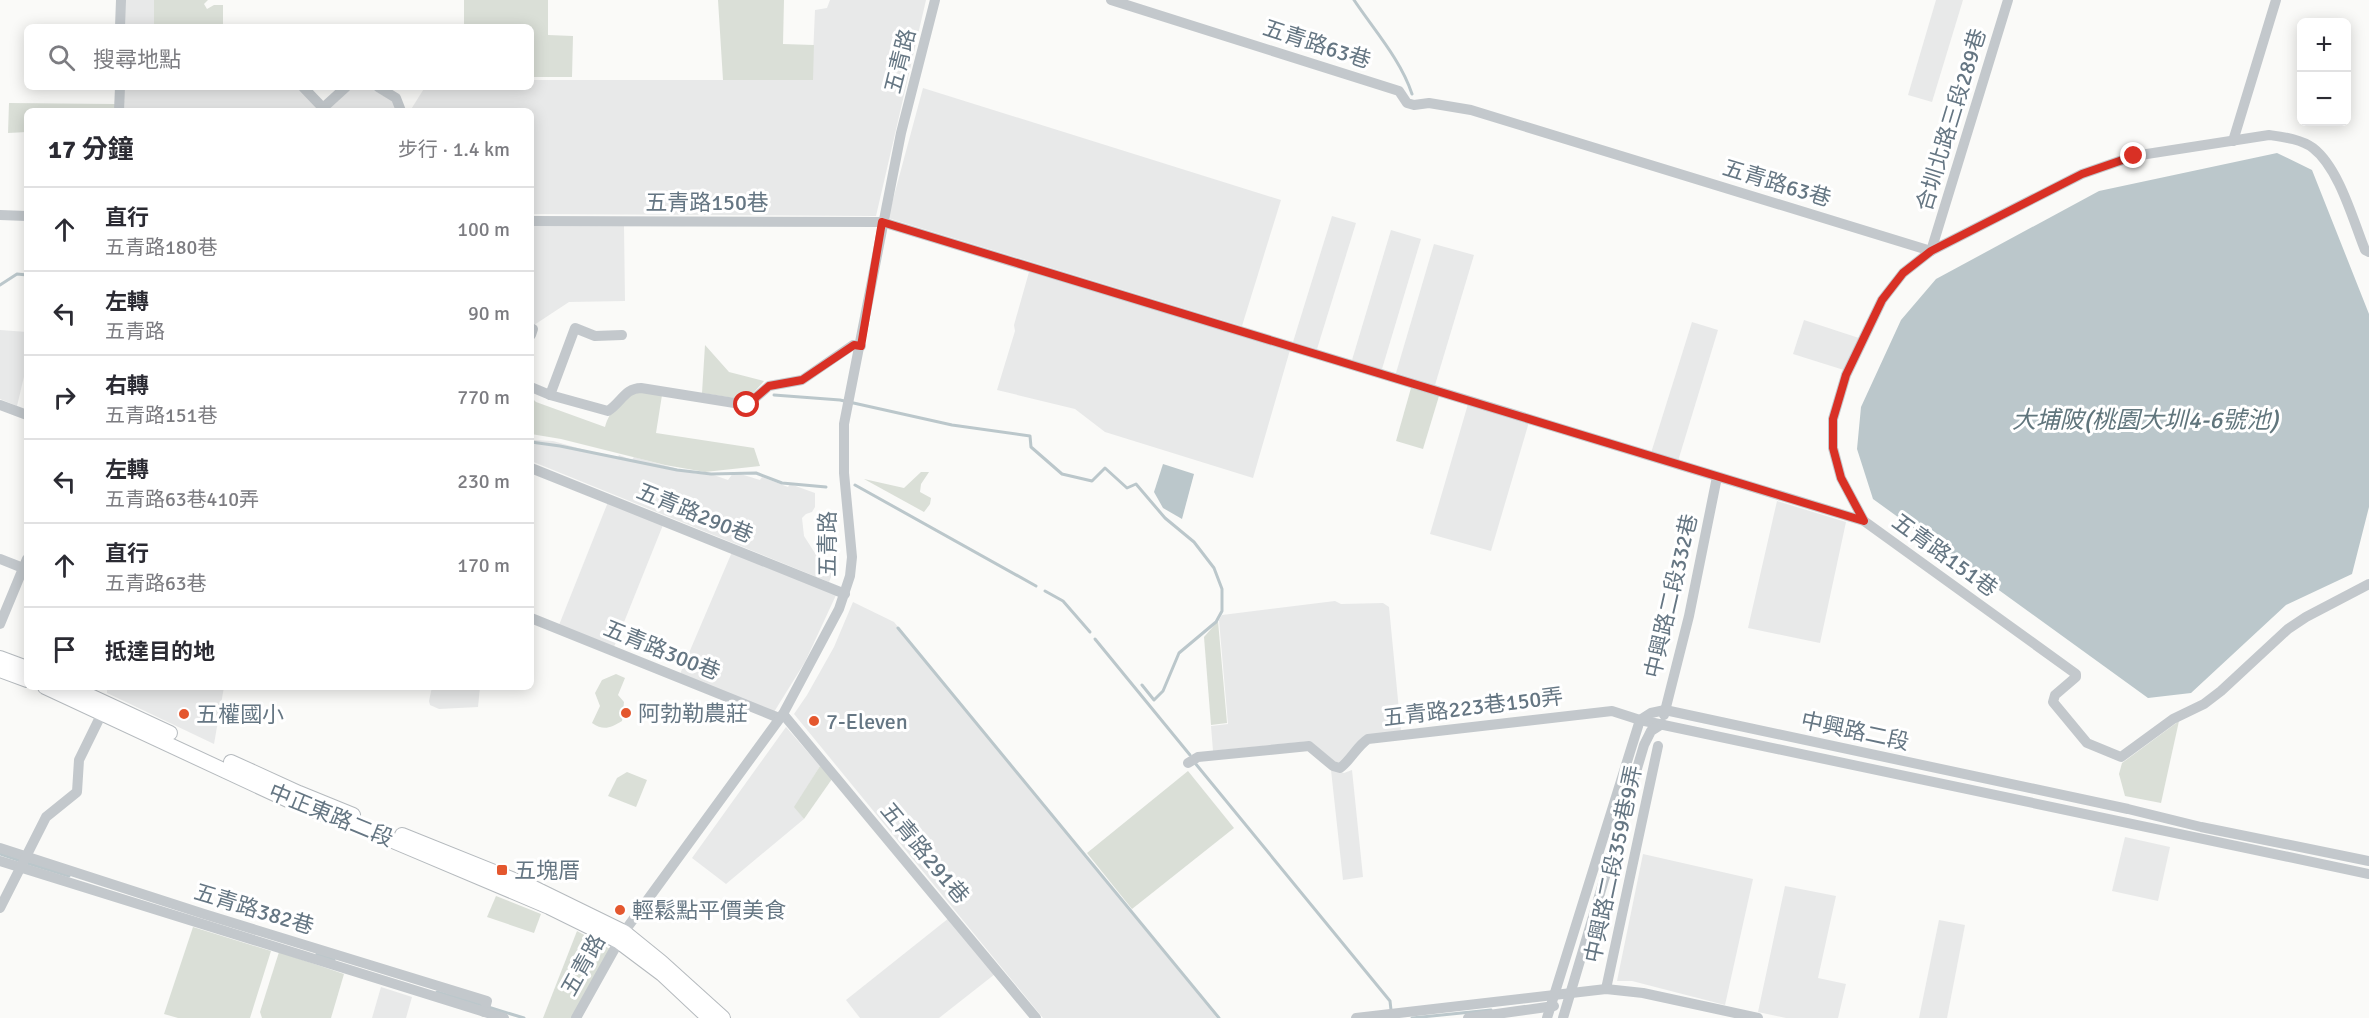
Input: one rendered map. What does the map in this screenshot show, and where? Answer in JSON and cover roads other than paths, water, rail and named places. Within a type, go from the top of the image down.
[{"type":"main road","points":[[0,658],[24,667]]},
{"type":"main road","points":[[0,670],[24,679]]},
{"type":"main road","name":"中正東路二段","points":[[54,690],[105,708]]},
{"type":"main road","name":"中正東路二段","points":[[76,690],[105,708],[292,802],[529,897],[621,937]]},
{"type":"main road","points":[[621,937],[709,1018]]},
{"type":"main road","points":[[621,937],[661,962],[723,1018]]},
{"type":"street","points":[[120,0],[120,24]]},
{"type":"street","name":"五青路","points":[[576,1018],[621,937],[781,716],[827,635],[845,594],[852,557],[844,473],[844,424],[901,133],[935,0]]},
{"type":"street","name":"五青路63巷","points":[[1111,0],[1399,90],[1407,103],[1471,110],[1931,251]]},
{"type":"street","name":"合圳北路三段289巷","points":[[1931,251],[2008,0]]},
{"type":"street","points":[[2233,141],[2276,0]]},
{"type":"street","points":[[119,108],[120,90]]},
{"type":"street","points":[[306,90],[323,108],[342,90]]},
{"type":"street","points":[[383,90],[396,98],[399,108]]},
{"type":"street","points":[[1864,521],[1841,478],[1833,448],[1833,419],[1846,375],[1882,300],[1903,273],[1931,251],[2082,174],[2134,156],[2268,135],[2287,137],[2312,147],[2336,178],[2365,250],[2369,252]]},
{"type":"street","points":[[0,216],[24,216]]},
{"type":"street","name":"五青路150巷","points":[[534,221],[882,222]]},
{"type":"street","name":"五青路151巷","points":[[882,222],[1864,521],[2076,674],[2076,677],[2055,696],[2053,702],[2087,743],[2121,757],[2173,719],[2204,704],[2221,691],[2288,629],[2369,584]]},
{"type":"street","points":[[550,395],[575,328],[595,336],[622,335]]},
{"type":"street","points":[[534,388],[608,411],[618,405],[624,395],[633,388],[747,405],[769,386],[802,380],[854,345],[861,346]]},
{"type":"street","points":[[0,405],[24,415]]},
{"type":"street","name":"五青路290巷","points":[[534,469],[845,594]]},
{"type":"street","name":"中興路二段332巷","points":[[1662,724],[1689,616],[1717,477]]},
{"type":"street","points":[[0,559],[24,564]]},
{"type":"street","points":[[0,624],[24,566]]},
{"type":"street","name":"五青路300巷","points":[[534,619],[781,716]]},
{"type":"street","points":[[0,908],[46,817],[77,792],[79,760],[105,708]]},
{"type":"street","points":[[1550,1007],[1640,720],[1651,713],[1665,710]]},
{"type":"street","name":"中興路二段","points":[[1665,710],[2201,827],[2369,861]]},
{"type":"street","name":"五青路223巷150弄","points":[[1188,763],[1198,757],[1309,746],[1333,766],[1340,768],[1368,739],[1612,711],[1640,720]]},
{"type":"street","name":"五青路291巷","points":[[781,716],[1036,1018]]},
{"type":"street","name":"中興路二段","points":[[1640,720],[2369,874]]},
{"type":"street","points":[[1563,1018],[1572,995],[1644,745],[1651,731],[1662,724]]},
{"type":"street","name":"中興路二段359巷9弄","points":[[1606,989],[1658,746]]},
{"type":"street","points":[[1935,782],[1938,768]]},
{"type":"street","points":[[2199,838],[2201,827]]},
{"type":"street","name":"五青路382巷","points":[[0,848],[204,915],[486,1001],[484,1012]]},
{"type":"street","name":"五青路382巷","points":[[0,861],[504,1018]]},
{"type":"street","points":[[1468,1018],[1550,1007],[1572,995],[1606,989],[1643,993],[1758,1018]]},
{"type":"street","points":[[1356,1018],[1550,1007]]},
{"type":"water","name":"大埔陂(桃園大圳4-6號池)","points":[[2277,153],[2312,170],[2369,314],[2369,507],[2352,574],[2286,605],[2191,693],[2148,698],[1873,499],[1857,449],[1861,407],[1901,320],[1936,279],[2099,191]]},
{"type":"water","points":[[1163,464],[1194,474],[1182,519],[1163,508],[1154,492]]},
{"type":"waterway","points":[[1354,0],[1394,57],[1412,94]]},
{"type":"waterway","points":[[0,285],[17,274],[24,275]]},
{"type":"waterway","points":[[774,395],[840,400],[952,425],[1030,436],[1031,447],[1062,474],[1092,481],[1105,468],[1127,488],[1136,484],[1165,518],[1194,542],[1214,568],[1222,589],[1222,611],[1216,622],[1179,653],[1163,691],[1154,700],[1142,685]]},
{"type":"waterway","points":[[534,442],[677,470],[711,474],[756,473],[782,483],[826,487]]},
{"type":"waterway","points":[[855,485],[1036,586]]},
{"type":"waterway","points":[[1045,591],[1063,601],[1090,632]]},
{"type":"waterway","points":[[898,628],[1219,1018]]},
{"type":"waterway","points":[[1095,639],[1190,755]]},
{"type":"waterway","points":[[1195,763],[1390,1001],[1391,1010]]},
{"type":"waterway","points":[[0,854],[18,860]]},
{"type":"waterway","points":[[27,863],[69,876]]},
{"type":"waterway","points":[[317,954],[334,960]]},
{"type":"waterway","points":[[437,992],[482,1005]]},
{"type":"waterway","points":[[488,1007],[524,1018]]},
{"type":"waterway","points":[[1412,1018],[1491,1010]]},
{"type":"place","name":"阿勃勒農莊","points":[[626,713]]},
{"type":"place","name":"五權國小","points":[[184,714]]},
{"type":"place","name":"7-Eleven","points":[[814,721]]},
{"type":"place","name":"五塊厝","points":[[502,870]]},
{"type":"place","name":"輕鬆點平價美食","points":[[620,910]]}]
